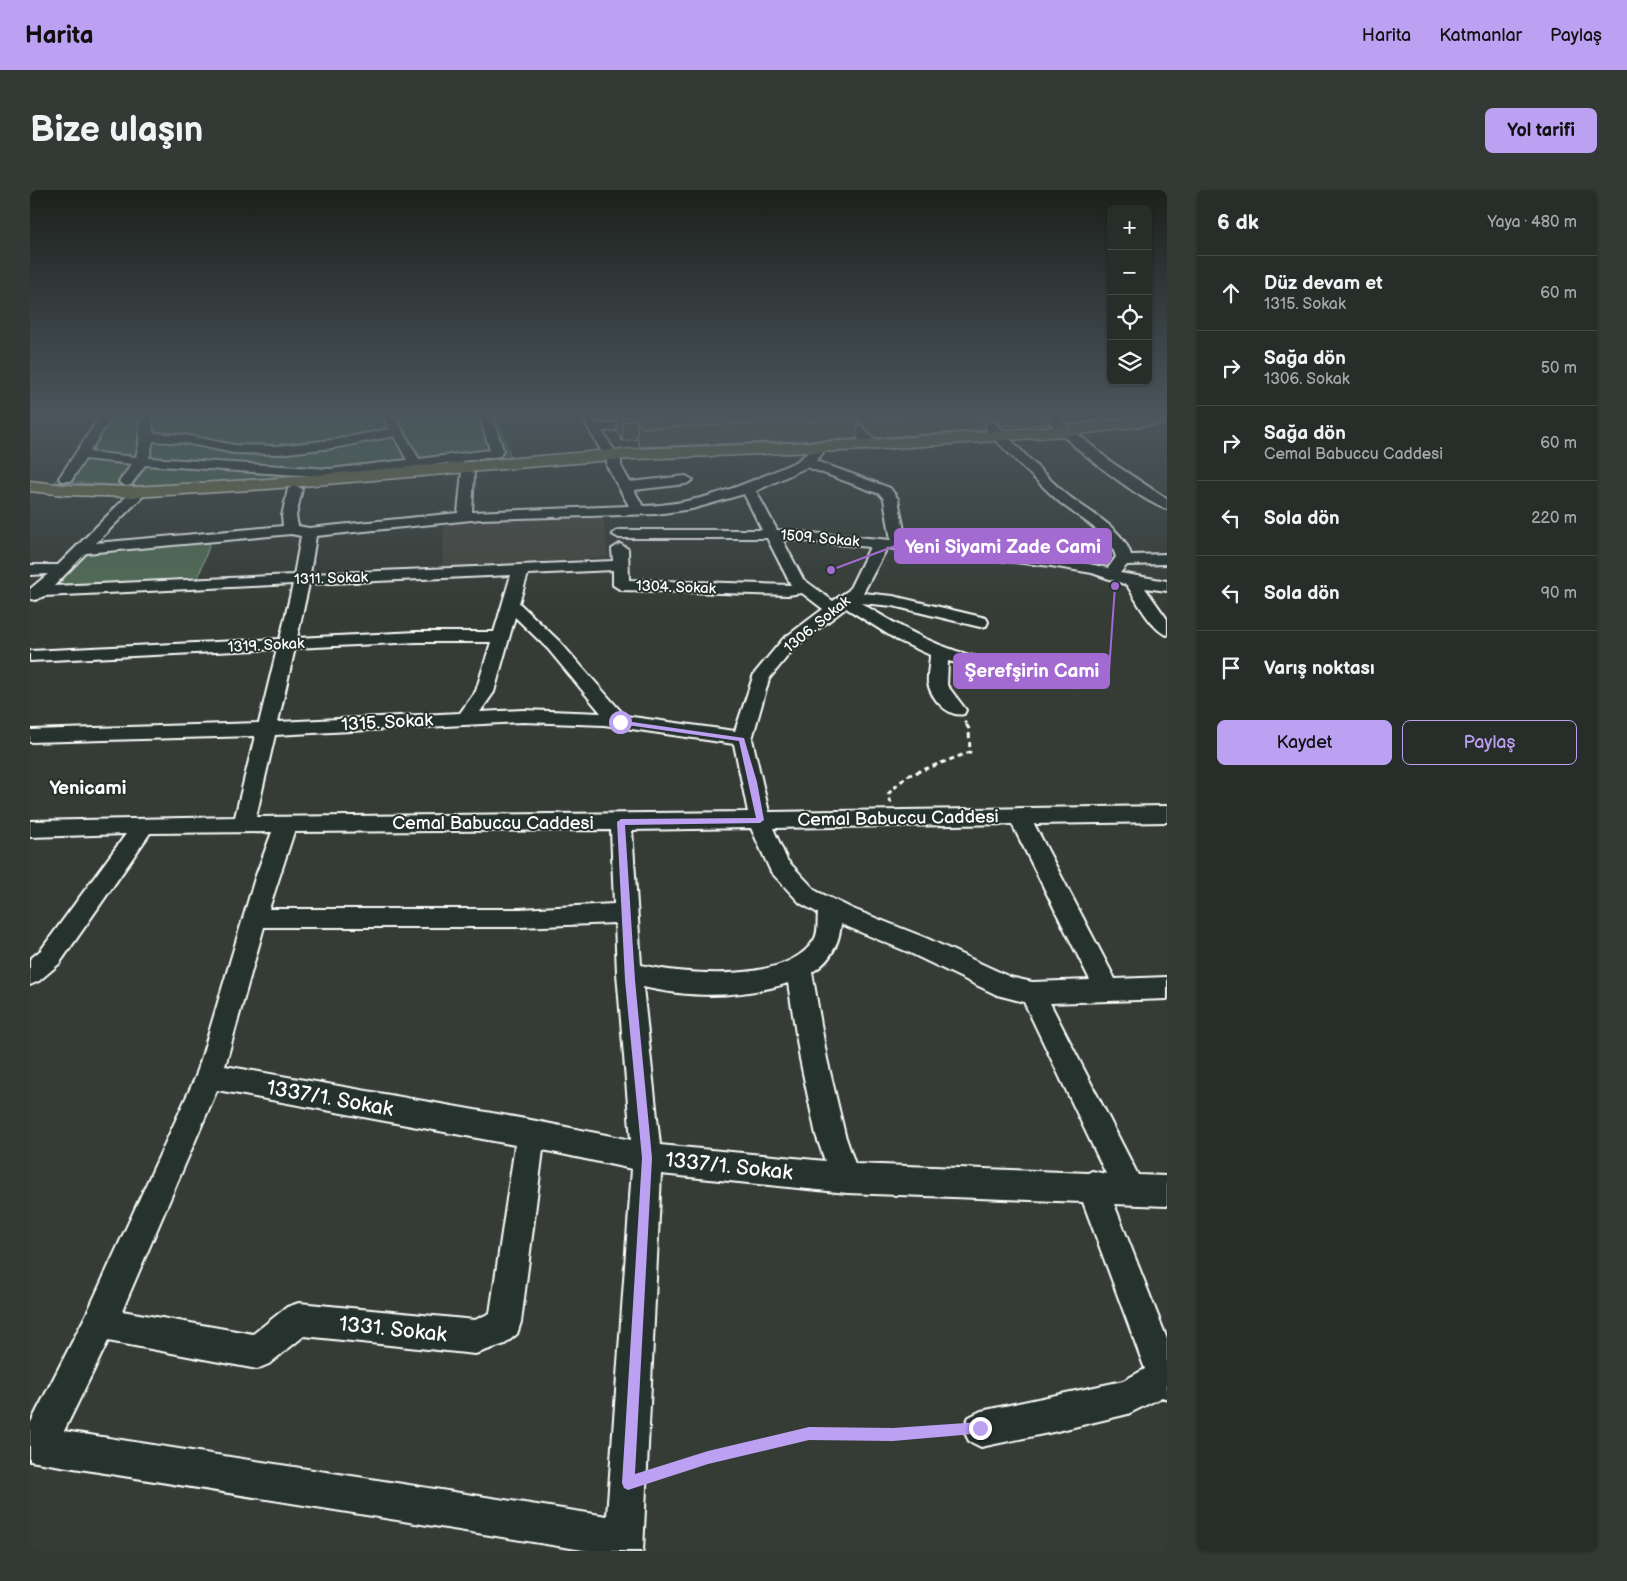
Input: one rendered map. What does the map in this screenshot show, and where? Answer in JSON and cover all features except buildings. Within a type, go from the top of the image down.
[{"type":"main road","points":[[30,493],[79,499],[133,491],[307,481]]},
{"type":"main road","points":[[30,486],[65,490],[133,491],[295,489],[359,481]]},
{"type":"street","points":[[34,596],[84,549],[133,491],[136,481]]},
{"type":"street","points":[[461,481],[464,516]]},
{"type":"street","points":[[622,481],[638,510]]},
{"type":"street","points":[[625,487],[682,481]]},
{"type":"street","points":[[84,549],[464,516],[618,511],[692,505],[748,490],[768,481]]},
{"type":"street","points":[[857,481],[885,491],[891,499],[891,544]]},
{"type":"street","points":[[1045,481],[1060,496],[1102,528],[1121,547],[1124,558],[1111,574]]},
{"type":"street","points":[[1126,481],[1167,506]]},
{"type":"street","points":[[244,824],[268,729],[301,579],[300,531],[289,516],[295,489]]},
{"type":"street","points":[[748,490],[797,582],[804,588],[843,602],[919,644],[939,652],[1026,673],[1078,680]]},
{"type":"street","name":"1304. Sokak","points":[[618,511],[621,585],[788,590],[804,588]]},
{"type":"street","name":"1509. Sokak","points":[[619,534],[770,534],[891,544],[1051,561],[1096,569],[1133,581],[1167,586]]},
{"type":"street","name":"1306. Sokak","points":[[742,740],[760,678],[789,643],[855,593],[869,569],[878,547],[891,544]]},
{"type":"street","points":[[1122,560],[1167,559]]},
{"type":"street","name":"1311. Sokak","points":[[34,596],[301,579],[620,565]]},
{"type":"street","points":[[30,570],[64,569]]},
{"type":"street","points":[[466,718],[485,692],[519,573],[524,569]]},
{"type":"street","points":[[1133,581],[1146,604],[1167,630]]},
{"type":"street","points":[[843,602],[893,601],[980,622]]},
{"type":"street","points":[[511,605],[556,650],[620,722]]},
{"type":"street","name":"1319. Sokak","points":[[30,656],[417,637],[502,636]]},
{"type":"street","points":[[939,652],[941,666],[937,680],[942,694],[957,710]]},
{"type":"street","name":"1315. Sokak","points":[[30,736],[268,729],[523,716],[620,722],[742,740]]},
{"type":"street","points":[[742,740],[753,782],[763,834],[779,866],[808,897],[1006,987],[1032,992],[1167,988]]},
{"type":"street","name":"Cemal Babuccu Caddesi","points":[[30,829],[144,825],[621,822],[1167,814]]},
{"type":"street","points":[[1019,816],[1108,990]]},
{"type":"street","points":[[286,824],[255,918],[209,1076],[100,1323],[34,1444],[624,1544],[647,1158],[630,973],[621,822]]},
{"type":"street","points":[[30,974],[50,958],[144,825]]},
{"type":"street","points":[[630,973],[674,980],[725,984],[769,980],[809,961],[825,945],[832,909]]},
{"type":"street","points":[[255,918],[492,918],[626,913]]},
{"type":"street","points":[[799,967],[813,1056],[835,1155],[848,1178]]},
{"type":"street","points":[[1032,992],[1129,1188]]},
{"type":"street","name":"1337/1. Sokak","points":[[209,1076],[531,1134],[647,1158],[848,1178],[1092,1186],[1167,1191]]},
{"type":"street","name":"1331. Sokak","points":[[100,1323],[257,1352],[299,1319],[474,1337],[493,1332],[506,1322],[531,1134]]},
{"type":"street","points":[[980,1428],[1053,1416],[1128,1397],[1166,1380],[1092,1186]]},
{"type":"path","points":[[896,818],[888,794],[907,776],[970,752],[968,729],[957,710]]},
{"type":"path","points":[[628,1483],[708,1458],[809,1434],[893,1434],[980,1428]]},
{"type":"shaded area","points":[[603,515],[608,557],[442,569],[444,521]]},
{"type":"green space","points":[[56,481],[251,481],[138,486],[55,482]]},
{"type":"green space","points":[[210,543],[198,578],[64,586],[59,582],[87,555],[95,551]]},
{"type":"place","name":"Yeni Siyami Zade Cami","points":[[831,570]]},
{"type":"place","name":"Şerefşirin Cami","points":[[1115,586]]},
{"type":"district","name":"Yenicami","points":[[88,787]]},
{"type":"route","points":[[620,722],[742,740],[753,782],[760,820],[621,822],[620,841],[630,980],[647,1158],[628,1483],[708,1458],[809,1434],[893,1434],[980,1428]]}]
